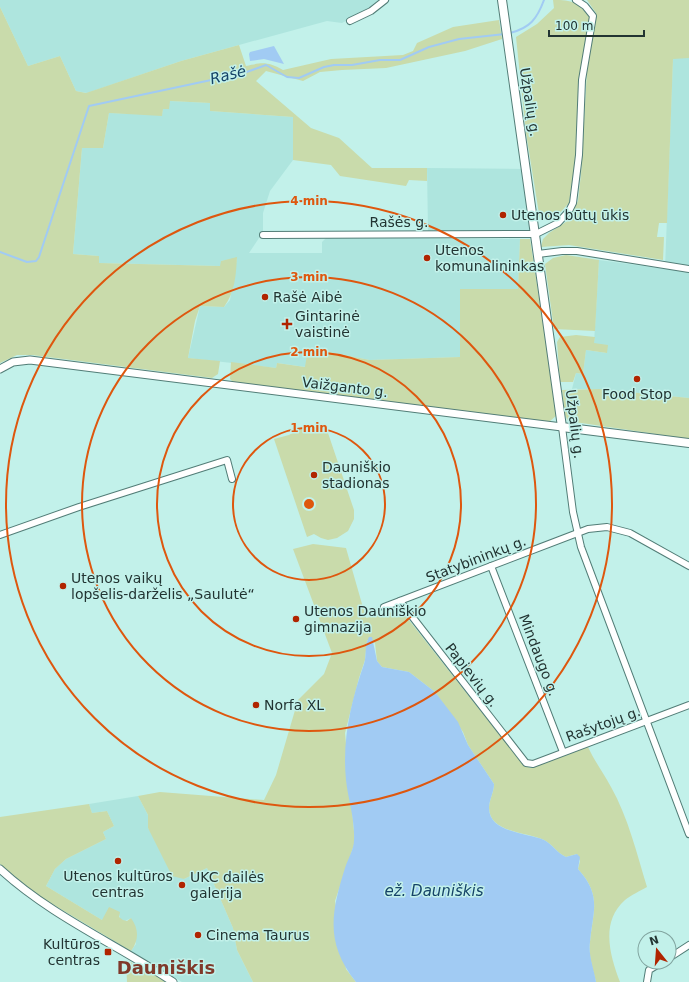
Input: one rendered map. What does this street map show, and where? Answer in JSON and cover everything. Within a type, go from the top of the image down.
[{"type":"main road","name":"Užpalių g.","points":[[502,0],[562,428]]},
{"type":"main road","name":"Vaižganto g.","points":[[562,428],[689,443]]},
{"type":"street","points":[[350,21],[371,11],[385,0]]},
{"type":"street","points":[[536,234],[558,223],[569,211],[573,203],[579,154],[582,80],[593,16],[585,6],[576,0]]},
{"type":"street","name":"Rašės g.","points":[[263,235],[536,234]]},
{"type":"street","points":[[538,254],[577,251],[689,269]]},
{"type":"street","name":"Vaižganto g.","points":[[0,369],[13,362],[30,360],[562,428]]},
{"type":"street","name":"Užpalių g.","points":[[562,428],[577,533],[581,547],[689,834]]},
{"type":"street","points":[[0,535],[79,507],[227,460],[232,479]]},
{"type":"street","name":"Statybininkų g.","points":[[384,607],[588,529],[607,528],[630,533],[689,566]]},
{"type":"street","name":"Mindaugo g.","points":[[491,566],[563,752]]},
{"type":"street","name":"Papievių g.","points":[[400,601],[526,763]]},
{"type":"street","name":"Rašytojų g.","points":[[526,763],[532,764],[689,705]]},
{"type":"street","points":[[0,869],[41,903],[135,957],[173,982]]},
{"type":"street","points":[[677,953],[689,945]]},
{"type":"street","points":[[647,982],[649,970]]},
{"type":"shaded area","points":[[0,0],[379,0],[363,12],[342,23],[327,21],[239,45],[181,61],[87,93],[76,91],[60,56],[28,66],[0,7]]},
{"type":"shaded area","points":[[673,58],[689,58],[689,398],[599,389],[572,389],[576,373],[583,374],[586,350],[607,353],[594,343],[599,260],[665,269]]},
{"type":"shaded area","points":[[170,101],[210,103],[210,111],[293,117],[293,160],[270,191],[263,213],[263,232],[249,253],[322,253],[322,242],[327,237],[520,239],[518,289],[460,289],[460,357],[370,360],[308,348],[306,367],[277,363],[276,368],[188,358],[200,306],[224,307],[230,300],[237,258],[221,261],[221,266],[99,263],[99,256],[73,254],[82,148],[103,148],[109,113],[162,115],[163,108]]},
{"type":"shaded area","points":[[427,168],[523,169],[530,233],[428,232]]},
{"type":"shaded area","points":[[138,796],[148,815],[148,828],[184,879],[207,868],[233,928],[237,950],[253,982],[182,982],[131,951],[136,944],[131,918],[125,921],[120,919],[119,914],[102,920],[46,886],[55,869],[66,859],[106,839],[103,832],[114,826],[107,811],[92,813],[89,804]]},
{"type":"green space","points":[[553,0],[570,1],[582,8],[590,18],[579,79],[576,154],[569,203],[556,217],[540,220],[526,133],[516,37],[537,24],[554,8]]},
{"type":"green space","points":[[587,0],[689,0],[689,58],[673,59],[667,223],[659,223],[657,237],[664,237],[663,260],[569,245],[541,247],[543,239],[549,233],[569,220],[578,201],[587,70],[596,13]]},
{"type":"green space","points":[[0,7],[28,66],[60,56],[76,91],[86,93],[181,61],[239,45],[246,66],[265,64],[273,65],[283,70],[331,59],[403,55],[413,51],[417,43],[453,27],[499,20],[502,39],[465,51],[386,68],[320,72],[303,81],[266,71],[256,81],[311,128],[339,138],[372,168],[427,168],[427,181],[409,180],[406,186],[340,176],[331,165],[293,160],[293,117],[210,111],[210,103],[170,101],[169,109],[163,109],[162,116],[109,113],[103,148],[82,148],[73,254],[99,256],[99,263],[220,266],[221,261],[237,257],[233,289],[228,301],[224,307],[200,306],[195,321],[188,358],[220,361],[218,374],[212,378],[32,355],[17,355],[0,363]]},
{"type":"green space","points":[[520,239],[530,239],[557,415],[549,422],[233,382],[230,379],[231,362],[276,368],[277,363],[305,367],[308,348],[370,360],[460,357],[460,289],[518,289]]},
{"type":"green space","points":[[566,255],[599,260],[595,331],[554,329],[545,264],[553,258]]},
{"type":"green space","points":[[576,335],[595,337],[594,343],[608,345],[607,353],[586,350],[583,374],[576,373],[573,382],[560,382],[557,342],[560,337]]},
{"type":"green space","points":[[599,389],[689,398],[689,439],[568,421],[565,415],[562,390]]},
{"type":"green space","name":"Dauniškio stadionas","points":[[305,426],[313,427],[328,433],[354,510],[354,519],[348,531],[337,538],[328,540],[314,534],[307,537],[274,439],[289,435]]},
{"type":"green space","points":[[313,544],[346,548],[366,618],[401,610],[524,766],[531,768],[588,747],[617,799],[632,836],[647,887],[625,900],[617,909],[612,918],[609,940],[613,961],[620,982],[596,982],[590,952],[594,912],[593,896],[586,879],[578,869],[580,861],[577,854],[566,857],[544,840],[510,830],[495,822],[491,816],[489,808],[494,784],[468,745],[463,732],[435,692],[409,672],[382,667],[377,661],[375,643],[367,640],[365,660],[345,733],[355,842],[335,901],[346,969],[356,982],[253,982],[237,950],[233,928],[207,868],[184,879],[172,876],[148,828],[148,815],[138,796],[160,792],[264,800],[276,775],[298,700],[324,674],[332,653],[293,549]]},
{"type":"green space","points":[[89,804],[92,813],[107,811],[114,826],[103,832],[106,839],[66,859],[55,869],[46,886],[102,920],[109,907],[120,912],[119,917],[123,920],[127,921],[131,918],[136,926],[137,939],[131,951],[37,895],[0,864],[0,817]]},
{"type":"green space","points":[[126,960],[150,971],[165,982],[127,982]]},
{"type":"water","points":[[274,46],[284,64],[264,59],[250,61],[250,52]]},
{"type":"water","name":"ež. Dauniškis","points":[[369,637],[372,637],[377,661],[382,667],[409,672],[435,692],[458,722],[468,745],[494,784],[489,808],[495,823],[510,831],[544,840],[566,857],[577,854],[580,857],[578,869],[586,879],[593,896],[594,912],[590,957],[596,982],[356,982],[346,968],[339,954],[335,941],[334,927],[336,899],[354,840],[346,780],[345,750],[352,706],[365,661],[367,640]]},
{"type":"waterway","name":"Rašė","points":[[510,33],[517,31],[532,22],[539,12],[544,0]]},
{"type":"waterway","name":"Rašė","points":[[0,252],[27,262],[36,261],[39,257],[89,106],[244,73],[266,65],[287,77],[299,78],[324,67],[334,65],[352,65],[380,60],[400,60],[429,47],[459,39],[505,34]]},
{"type":"place","name":"Utenos būtų ūkis","points":[[503,215]]},
{"type":"place","name":"Utenos komunalininkas","points":[[427,258]]},
{"type":"place","name":"Rašė Aibė","points":[[265,297]]},
{"type":"place","name":"Gintarinė vaistinė","points":[[287,324]]},
{"type":"place","name":"Food Stop","points":[[637,379]]},
{"type":"place","name":"Dauniškio stadionas","points":[[314,475]]},
{"type":"place","name":"Utenos vaikų lopšelis-darželis „Saulutė“","points":[[63,586]]},
{"type":"place","name":"Utenos Dauniškio gimnazija","points":[[296,619]]},
{"type":"place","name":"Norfa XL","points":[[256,705]]},
{"type":"place","name":"Utenos kultūros centras","points":[[118,861]]},
{"type":"place","name":"UKC dailės galerija","points":[[182,885]]},
{"type":"place","name":"Cinema Taurus","points":[[198,935]]},
{"type":"place","name":"Kultūros centras","points":[[108,952]]},
{"type":"district","name":"Dauniškis","points":[[166,967]]}]
